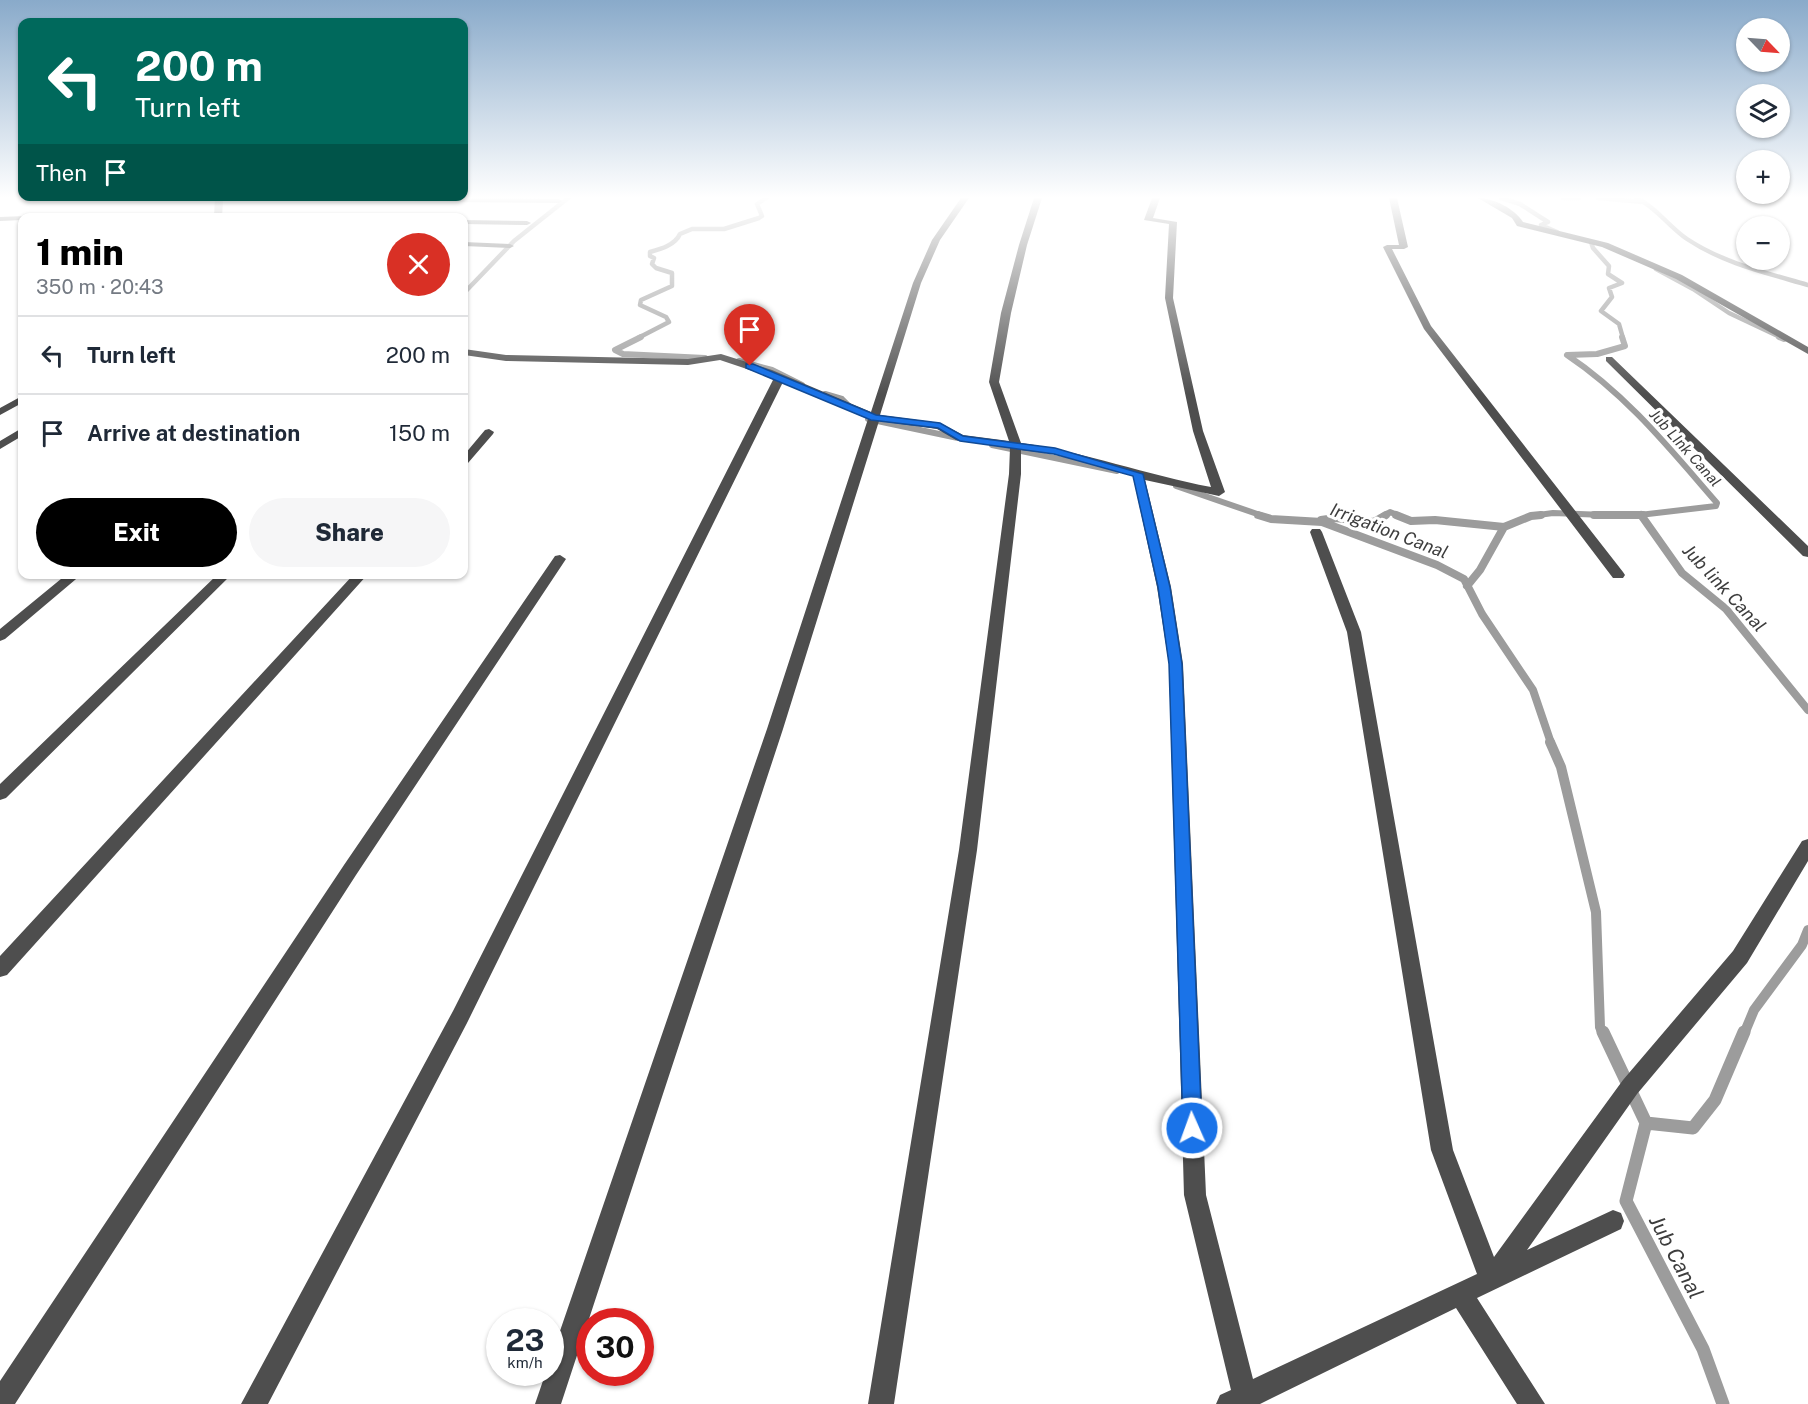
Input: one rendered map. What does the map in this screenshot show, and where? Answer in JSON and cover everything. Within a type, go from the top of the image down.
[{"type":"street","points":[[548,1404],[775,729],[874,417],[900,344],[917,283],[926,264]]},
{"type":"street","points":[[881,1404],[968,850],[1014,486],[1016,446],[994,382],[1006,313],[1018,264]]},
{"type":"street","points":[[468,353],[506,358],[688,362],[721,357],[780,377],[874,417],[940,426],[960,438],[1055,451],[1138,474],[1219,492],[1198,430],[1169,298],[1171,264]]},
{"type":"street","points":[[1395,264],[1427,327],[1618,575]]},
{"type":"street","points":[[1647,264],[1679,278],[1808,351]]},
{"type":"street","points":[[1609,359],[1808,553]]},
{"type":"street","points":[[254,1404],[460,1017],[780,377]]},
{"type":"street","points":[[0,412],[18,401]]},
{"type":"street","points":[[468,456],[489,432]]},
{"type":"street","points":[[0,446],[18,434]]},
{"type":"street","points":[[1138,474],[1164,587],[1176,664],[1195,1195],[1240,1402],[1460,1293],[1491,1281],[1613,1221]]},
{"type":"street","points":[[1316,532],[1354,633],[1442,1150],[1491,1281]]},
{"type":"street","points":[[0,1404],[41,1345],[350,870],[560,559]]},
{"type":"street","points":[[0,636],[70,579]]},
{"type":"street","points":[[0,794],[221,579]]},
{"type":"street","points":[[0,969],[357,579]]},
{"type":"street","points":[[1491,1281],[1630,1087],[1740,957],[1808,846]]},
{"type":"street","points":[[1460,1293],[1532,1404]]},
{"type":"waterway","name":"Irrigation Canal","points":[[468,289],[492,264]]},
{"type":"waterway","name":"Irrigation Canal","points":[[638,338],[669,322],[666,317],[640,305],[641,300],[672,286],[672,273],[656,268],[652,264]]},
{"type":"waterway","name":"Jub LInk Canal","points":[[1607,264],[1609,266],[1608,274],[1622,283],[1609,288],[1612,297],[1601,311],[1619,324],[1623,338]]},
{"type":"waterway","name":"Irrigation Canal","points":[[1739,264],[1808,285]]},
{"type":"waterway","name":"Jub link Canal","points":[[1656,269],[1693,289],[1729,313],[1782,338]]},
{"type":"waterway","name":"Irrigation Canal","points":[[641,337],[615,350],[623,354],[705,358]]},
{"type":"waterway","name":"Jub LInk Canal","points":[[1622,337],[1625,346],[1597,354],[1567,355],[1609,387],[1628,405],[1717,503],[1716,506],[1640,515]]},
{"type":"waterway","name":"Jub link Canal","points":[[1779,337],[1784,339]]},
{"type":"waterway","name":"Irrigation Canal","points":[[739,361],[772,370],[802,385]]},
{"type":"waterway","name":"Irrigation Canal","points":[[825,394],[842,399],[850,407]]},
{"type":"waterway","name":"Irrigation Canal","points":[[868,419],[958,438]]},
{"type":"waterway","name":"Irrigation Canal","points":[[992,445],[1117,471]]},
{"type":"waterway","name":"Irrigation Canal","points":[[1176,486],[1263,516]]},
{"type":"waterway","name":"Jub link Canal","points":[[1383,516],[1390,512],[1400,516]]},
{"type":"waterway","name":"Jub LInk Canal","points":[[1531,516],[1553,513],[1605,515]]},
{"type":"waterway","name":"Irrigation Canal","points":[[1258,515],[1271,519],[1322,522],[1437,565],[1464,579],[1467,586]]},
{"type":"waterway","name":"Jub link Canal","points":[[1321,520],[1335,518],[1374,522],[1386,515]]},
{"type":"waterway","name":"Jub link Canal","points":[[1396,515],[1411,521],[1435,520],[1504,527]]},
{"type":"waterway","name":"Jub LInk Canal","points":[[1531,516],[1541,515]]},
{"type":"waterway","name":"Jub LInk Canal","points":[[1594,515],[1605,515]]},
{"type":"waterway","name":"Jub LInk Canal","points":[[1605,515],[1640,515]]},
{"type":"waterway","name":"Jub LInk Canal","points":[[1605,515],[1640,515]]},
{"type":"waterway","name":"Jub link Canal","points":[[1641,515],[1682,573],[1726,609],[1808,710]]},
{"type":"waterway","name":"Jub LInk Canal","points":[[1504,527],[1531,516]]},
{"type":"waterway","name":"Jub LInk Canal","points":[[1467,586],[1480,570],[1504,527]]},
{"type":"waterway","name":"Irrigation Canal","points":[[1467,586],[1482,614],[1533,690],[1551,743]]},
{"type":"waterway","name":"Irrigation Canal","points":[[1550,742],[1561,767],[1596,912],[1600,1027],[1603,1034]]},
{"type":"waterway","name":"Irrigation Canal","points":[[1744,1034],[1754,1010],[1802,945],[1808,930]]},
{"type":"waterway","name":"Irrigation Canal","points":[[1603,1032],[1646,1123]]},
{"type":"waterway","name":"Irrigation Canal","points":[[1646,1123],[1693,1128],[1715,1100],[1744,1032]]},
{"type":"waterway","name":"Jub Canal","points":[[1646,1123],[1626,1201],[1703,1349],[1723,1404]]},
{"type":"route","points":[[750,366],[874,417],[940,426],[960,438],[1055,451],[1138,474],[1164,587],[1176,664],[1192,1128]]}]
